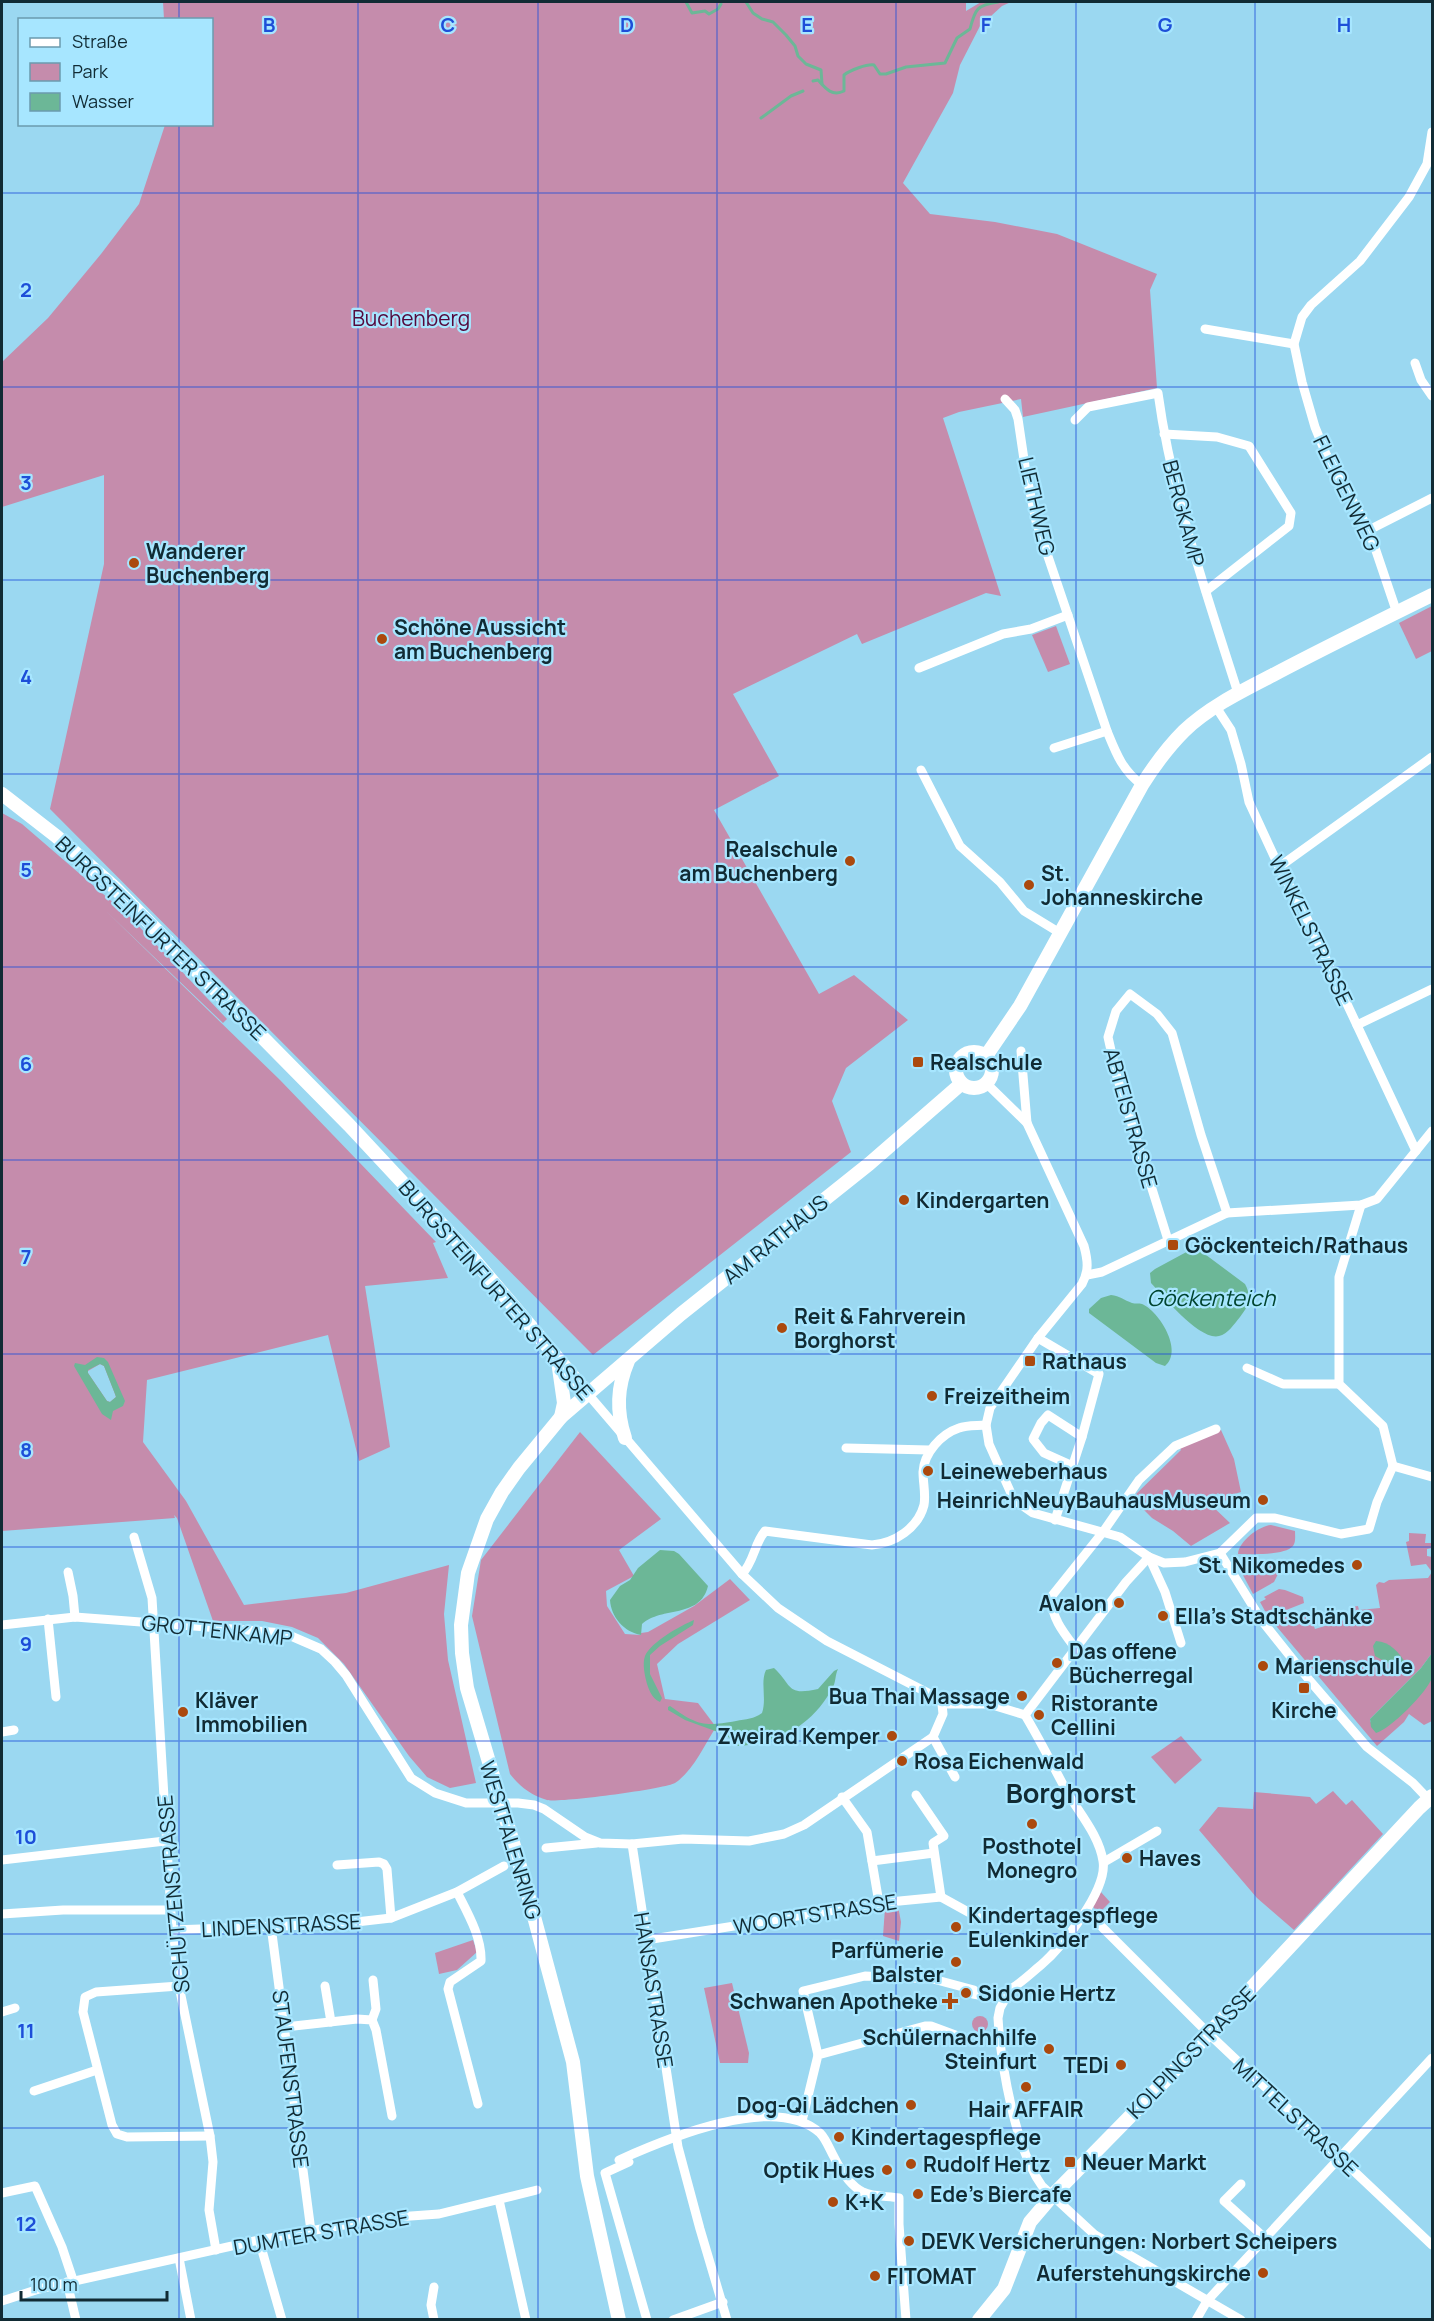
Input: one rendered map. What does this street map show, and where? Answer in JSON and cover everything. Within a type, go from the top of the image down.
[{"type":"main road","points":[[986,1056],[1020,1006],[1142,785],[1160,758],[1185,730],[1238,693],[1432,595]]},
{"type":"main road","name":"BURGSTEINFURTER STRASSE","points":[[2,794],[57,836],[114,887],[307,1083],[471,1256],[587,1393]]},
{"type":"main road","points":[[973,1052],[986,1056],[993,1070],[987,1084],[974,1089],[962,1084],[956,1071],[961,1057],[973,1052]]},
{"type":"main road","name":"AM RATHAUS","points":[[587,1393],[718,1284],[869,1164],[962,1084]]},
{"type":"main road","points":[[557,1359],[564,1403],[561,1417]]},
{"type":"main road","points":[[625,1438],[621,1427],[618,1396],[621,1378],[629,1359]]},
{"type":"main road","name":"WESTFALENRING","points":[[587,1393],[561,1417],[532,1451],[502,1492],[487,1519],[468,1573],[461,1624],[462,1653],[467,1688],[559,2002],[573,2062],[586,2176],[619,2319]]},
{"type":"main road","name":"KOLPINGSTRASSE","points":[[979,2319],[1004,2289],[1030,2222],[1053,2195],[1431,1800]]},
{"type":"street","name":"FLEIGENWEG","points":[[1397,613],[1369,530],[1326,454],[1315,427],[1294,344],[1302,317],[1311,305],[1360,261],[1409,197],[1427,164],[1432,133]]},
{"type":"street","points":[[1205,329],[1294,344]]},
{"type":"street","points":[[1415,363],[1421,380],[1432,396]]},
{"type":"street","name":"BERGKAMP","points":[[1075,420],[1088,407],[1158,393],[1164,434],[1206,591],[1238,693]]},
{"type":"street","name":"LIETHWEG","points":[[1005,399],[1015,410],[1018,419],[1036,522],[1107,731],[1129,776],[1142,785]]},
{"type":"street","name":"BERGKAMP","points":[[1164,434],[1217,437],[1249,446],[1291,513],[1289,526],[1206,591]]},
{"type":"street","points":[[1369,530],[1432,498]]},
{"type":"street","points":[[919,668],[1003,634],[1031,629],[1068,615]]},
{"type":"street","name":"WINKELSTRASSE","points":[[1216,707],[1231,730],[1249,802],[1279,867],[1302,908],[1416,1151]]},
{"type":"street","points":[[1054,748],[1107,731]]},
{"type":"street","points":[[1279,867],[1432,757]]},
{"type":"street","points":[[921,770],[960,846],[1000,882],[1024,911],[1060,933]]},
{"type":"street","points":[[1357,1025],[1432,989]]},
{"type":"street","name":"ABTEISTRASSE","points":[[1168,1240],[1117,1077],[1108,1037],[1116,1011],[1130,994],[1158,1014],[1172,1033],[1201,1136],[1227,1213]]},
{"type":"street","points":[[1021,1051],[1027,1123],[1084,1246],[1088,1261],[1087,1275],[1083,1284],[1038,1338],[990,1408],[986,1425],[989,1444],[1014,1500],[1033,1513],[1120,1537],[1149,1557],[1164,1563],[1175,1563],[1220,1553],[1256,1518],[1265,1517],[1341,1534],[1369,1529],[1377,1502],[1393,1466],[1383,1426],[1339,1384],[1284,1384],[1247,1368]]},
{"type":"street","points":[[987,1084],[1027,1123]]},
{"type":"street","points":[[1087,1275],[1102,1272],[1227,1213],[1361,1205],[1377,1199],[1432,1131]]},
{"type":"street","points":[[1339,1384],[1339,1277],[1361,1205]]},
{"type":"street","points":[[1038,1338],[1099,1374],[1082,1437],[1055,1520]]},
{"type":"street","name":"BURGSTEINFURTER STRASSE","points":[[587,1393],[742,1574],[778,1608],[827,1641],[934,1696],[942,1704]]},
{"type":"street","points":[[1072,1466],[1044,1453],[1034,1440],[1041,1423],[1048,1415],[1082,1437]]},
{"type":"street","points":[[742,1574],[747,1569],[765,1531],[872,1545],[889,1542],[903,1534],[917,1519],[924,1503],[923,1471],[929,1450],[958,1428],[986,1425]]},
{"type":"street","points":[[1076,1649],[1056,1622],[1051,1609],[1051,1597],[1103,1532],[1139,1480],[1175,1446],[1216,1429]]},
{"type":"street","points":[[846,1448],[929,1450]]},
{"type":"street","points":[[1393,1466],[1432,1477]]},
{"type":"street","name":"SCHÜTZENSTRASSE","points":[[134,1537],[152,1598],[170,1910],[179,1986],[210,2136],[213,2162],[209,2211],[216,2250]]},
{"type":"street","points":[[1220,1553],[1262,1622],[1366,1747],[1413,1782],[1431,1800]]},
{"type":"street","points":[[1149,1557],[1165,1592],[1180,1643]]},
{"type":"street","points":[[1025,1715],[1149,1557]]},
{"type":"street","points":[[68,1572],[74,1596],[75,1617]]},
{"type":"street","name":"GROTTENKAMP","points":[[2,1621],[2,1625],[75,1617],[284,1633],[321,1649],[346,1675],[411,1778],[435,1793],[466,1803],[534,1805],[544,1809],[585,1837],[600,1843]]},
{"type":"street","points":[[48,1619],[56,1697]]},
{"type":"street","points":[[546,1848],[683,1839],[749,1841],[784,1834],[804,1825],[933,1737],[942,1714],[942,1704],[989,1704],[1025,1715],[1067,1792],[1085,1819],[1104,1862],[1098,1887],[1086,1911],[1051,1957],[1011,1989],[996,1996],[986,1997],[933,1979],[865,1976],[803,1991],[818,2055],[802,2121]]},
{"type":"street","points":[[2,1732],[14,1730]]},
{"type":"street","points":[[933,1737],[955,1777]]},
{"type":"street","points":[[915,1795],[944,1836],[933,1843],[941,1897],[979,1918]]},
{"type":"street","points":[[842,1797],[867,1833],[879,1903]]},
{"type":"street","points":[[1104,1862],[1157,1831]]},
{"type":"street","points":[[2,1860],[165,1841]]},
{"type":"street","name":"HANSASTRASSE","points":[[632,1844],[676,2136],[700,2229],[727,2319]]},
{"type":"street","points":[[872,1861],[934,1853]]},
{"type":"street","name":"LINDENSTRASSE","points":[[337,1865],[379,1862],[384,1864],[387,1869],[391,1918]]},
{"type":"street","name":"LINDENSTRASSE","points":[[172,1930],[339,1924],[391,1918],[457,1892],[504,1866]]},
{"type":"street","points":[[457,1892],[475,1933],[481,1951],[481,1961],[450,1982],[448,1989],[478,2104]]},
{"type":"street","name":"WOORTSTRASSE","points":[[646,1941],[879,1903],[941,1897]]},
{"type":"street","name":"LINDENSTRASSE","points":[[2,1914],[63,1910],[170,1910]]},
{"type":"street","name":"MITTELSTRASSE","points":[[1086,1911],[1209,2034],[1432,2245]]},
{"type":"street","name":"STAUFENSTRASSE","points":[[271,1926],[311,2231]]},
{"type":"street","points":[[373,1980],[376,2010],[372,2020],[376,2030],[392,2116]]},
{"type":"street","points":[[179,1986],[96,1992],[85,1997],[83,2012],[112,2125],[117,2134],[127,2137],[210,2136]]},
{"type":"street","points":[[325,1986],[331,2022]]},
{"type":"street","points":[[1011,1989],[1000,2008],[998,2018],[1005,2080],[1036,2177],[1095,2235],[1241,2319]]},
{"type":"street","points":[[2,2013],[15,2008]]},
{"type":"street","points":[[285,2027],[357,2019],[372,2020]]},
{"type":"street","points":[[818,2055],[925,2026],[958,2036]]},
{"type":"street","points":[[1196,2319],[1207,2301],[1432,2058]]},
{"type":"street","points":[[34,2091],[98,2070]]},
{"type":"street","points":[[619,2160],[676,2136],[726,2121],[759,2117],[802,2121],[822,2134],[842,2173],[863,2193],[899,2198],[906,2319]]},
{"type":"street","points":[[632,2154],[630,2162],[605,2173],[647,2319]]},
{"type":"street","points":[[1241,2184],[1224,2201],[1265,2238]]},
{"type":"street","points":[[2,2193],[34,2186],[62,2247],[76,2319]]},
{"type":"street","name":"DUMTER STRASSE","points":[[2,2301],[70,2281],[259,2240],[383,2218],[439,2214],[537,2190]]},
{"type":"street","points":[[499,2200],[526,2319]]},
{"type":"street","points":[[259,2240],[282,2319]]},
{"type":"street","points":[[179,2258],[191,2319]]},
{"type":"street","points":[[434,2287],[431,2306],[434,2319]]},
{"type":"street","points":[[673,2319],[723,2302]]},
{"type":"green space","name":"Buchenberg","points":[[163,2],[966,2],[966,11],[981,2],[1011,2],[1002,6],[980,26],[960,65],[953,93],[903,183],[930,214],[995,222],[1057,234],[1157,274],[1150,290],[1157,388],[1023,417],[1021,399],[959,412],[943,418],[1001,596],[986,593],[862,644],[857,634],[733,694],[779,776],[714,810],[819,994],[854,975],[908,1020],[846,1068],[832,1101],[851,1152],[593,1355],[50,809],[104,564],[104,475],[2,507],[2,362],[48,318],[139,204],[165,126],[213,126],[213,18],[164,18]]},
{"type":"green space","points":[[1432,606],[1432,651],[1416,659],[1399,623]]},
{"type":"green space","points":[[1056,626],[1070,664],[1048,672],[1032,635]]},
{"type":"green space","points":[[2,813],[22,824],[131,918],[227,1019],[223,1023],[106,911],[280,1080],[436,1242],[433,1243],[448,1278],[365,1286],[390,1447],[359,1461],[328,1335],[147,1380],[143,1442],[186,1501],[244,1605],[346,1593],[449,1565],[444,1614],[448,1660],[476,1783],[450,1788],[427,1777],[409,1756],[344,1664],[318,1638],[292,1627],[262,1621],[213,1621],[174,1515],[175,1518],[2,1531]],"holes":[[[100,1364],[104,1366],[116,1397],[110,1402],[88,1373]]]},
{"type":"green space","points":[[1221,1430],[1234,1459],[1241,1492],[1231,1495],[1226,1501],[1218,1493],[1210,1499],[1207,1496],[1209,1503],[1230,1523],[1191,1546],[1152,1518],[1132,1498],[1181,1450],[1179,1446]]},
{"type":"green space","points":[[580,1432],[661,1519],[619,1550],[634,1576],[606,1591],[607,1606],[625,1634],[641,1635],[641,1633],[648,1632],[694,1606],[730,1579],[750,1600],[678,1644],[657,1664],[665,1699],[698,1703],[716,1727],[698,1758],[681,1778],[667,1786],[633,1792],[547,1800],[526,1790],[510,1774],[472,1616],[481,1560]]},
{"type":"green space","points":[[1271,1525],[1295,1531],[1293,1546],[1275,1553],[1238,1554],[1242,1544],[1250,1535]]},
{"type":"green space","points":[[1409,1533],[1426,1534],[1425,1543],[1432,1543],[1432,1548],[1427,1549],[1427,1556],[1432,1557],[1432,1572],[1426,1564],[1411,1566],[1406,1542],[1409,1541]]},
{"type":"green space","points":[[1267,1560],[1277,1568],[1278,1574],[1274,1582],[1253,1594],[1236,1562]]},
{"type":"green space","points":[[1432,1572],[1432,1653],[1421,1668],[1370,1719],[1370,1722],[1423,1691],[1432,1678],[1432,1721],[1424,1725],[1409,1714],[1404,1722],[1377,1746],[1272,1621],[1308,1610],[1315,1629],[1354,1617],[1351,1607],[1358,1606],[1359,1610],[1380,1608],[1376,1585],[1379,1582],[1428,1578]]},
{"type":"green space","points":[[1279,1589],[1303,1597],[1304,1603],[1276,1614],[1265,1611],[1260,1602],[1266,1599],[1264,1597]]},
{"type":"green space","points":[[1181,1736],[1202,1760],[1175,1784],[1151,1757]]},
{"type":"green space","points":[[1333,1791],[1346,1805],[1352,1800],[1383,1834],[1294,1930],[1257,1898],[1199,1830],[1218,1807],[1253,1809],[1254,1792],[1310,1797],[1316,1804]]},
{"type":"green space","points":[[1100,1891],[1110,1902],[1098,1914],[1092,1905]]},
{"type":"green space","points":[[898,1906],[901,1922],[899,1941],[883,1936],[885,1908]]},
{"type":"green space","points":[[473,1940],[477,1952],[457,1970],[439,1974],[435,1953]]},
{"type":"green space","points":[[732,1983],[749,2053],[748,2063],[720,2063],[704,1988]]},
{"type":"green space","points":[[980,2016],[986,2018],[988,2024],[986,2030],[980,2032],[974,2030],[972,2024],[974,2018]]},
{"type":"water","name":"Göckenteich","points":[[1192,1249],[1198,1249],[1245,1284],[1247,1289],[1249,1297],[1246,1309],[1231,1328],[1219,1336],[1211,1336],[1193,1325],[1151,1283],[1150,1273]]},
{"type":"water","name":"Göckenteich","points":[[1111,1295],[1132,1303],[1142,1304],[1149,1308],[1162,1323],[1171,1342],[1172,1351],[1165,1366],[1156,1363],[1089,1313],[1089,1309],[1101,1298]]},
{"type":"water","points":[[97,1357],[104,1358],[108,1362],[125,1401],[123,1406],[113,1411],[111,1420],[102,1414],[74,1366],[75,1363],[85,1365]],"holes":[[[100,1364],[104,1366],[116,1397],[110,1402],[88,1373],[88,1370]]]},
{"type":"water","points":[[660,1550],[674,1551],[679,1554],[708,1586],[704,1596],[689,1608],[660,1615],[642,1624],[641,1635],[629,1631],[619,1623],[610,1600],[620,1586],[630,1580],[638,1568]]},
{"type":"water","points":[[694,1620],[693,1625],[650,1655],[650,1674],[662,1698],[660,1702],[653,1697],[647,1684],[645,1656],[659,1640]]},
{"type":"water","points":[[1376,1641],[1386,1643],[1397,1652],[1406,1664],[1405,1670],[1375,1656],[1373,1646]]},
{"type":"water","points":[[1432,1653],[1433,1674],[1424,1691],[1399,1718],[1376,1733],[1371,1727],[1370,1719],[1421,1668]]},
{"type":"water","points":[[774,1668],[791,1688],[800,1691],[818,1689],[838,1669],[833,1687],[816,1712],[794,1730],[781,1736],[768,1741],[738,1746],[726,1735],[685,1720],[668,1710],[670,1706],[694,1721],[708,1724],[756,1717],[762,1713],[763,1708],[764,1675],[766,1670]]},
{"type":"waterway","points":[[686,2],[692,13],[705,11],[709,14],[718,9],[721,4]]},
{"type":"waterway","points":[[746,2],[753,13],[773,22],[786,35],[795,46],[798,56],[806,64],[821,70],[822,84]]},
{"type":"waterway","points":[[813,81],[818,80],[829,91],[840,93],[844,91],[844,75],[863,66],[874,65],[880,74],[886,74],[906,67],[945,63],[957,38],[970,29],[978,9],[998,2]]},
{"type":"waterway","points":[[761,118],[791,96],[803,91]]},
{"type":"place","name":"Wanderer Buchenberg","points":[[134,563]]},
{"type":"place","name":"Schöne Aussicht am Buchenberg","points":[[382,639]]},
{"type":"place","name":"Realschule am Buchenberg","points":[[850,861]]},
{"type":"place","name":"St. Johanneskirche","points":[[1029,885]]},
{"type":"place","name":"Realschule","points":[[918,1062]]},
{"type":"place","name":"Kindergarten","points":[[904,1200]]},
{"type":"place","name":"Göckenteich/Rathaus","points":[[1173,1245]]},
{"type":"place","name":"Reit & Fahrverein Borghorst","points":[[782,1328]]},
{"type":"place","name":"Rathaus","points":[[1030,1361]]},
{"type":"place","name":"Freizeitheim","points":[[932,1396]]},
{"type":"place","name":"Leineweberhaus","points":[[928,1471]]},
{"type":"place","name":"HeinrichNeuyBauhausMuseum","points":[[1263,1500]]},
{"type":"place","name":"St. Nikomedes","points":[[1357,1565]]},
{"type":"place","name":"Avalon","points":[[1119,1603]]},
{"type":"place","name":"Ella's Stadtschänke","points":[[1163,1616]]},
{"type":"place","name":"Das offene Bücherregal","points":[[1057,1663]]},
{"type":"place","name":"Marienschule","points":[[1263,1666]]},
{"type":"place","name":"Kirche","points":[[1304,1688]]},
{"type":"place","name":"Bua Thai Massage","points":[[1022,1696]]},
{"type":"place","name":"Kläver Immobilien","points":[[183,1712]]},
{"type":"place","name":"Ristorante Cellini","points":[[1039,1715]]},
{"type":"place","name":"Zweirad Kemper","points":[[892,1736]]},
{"type":"place","name":"Rosa Eichenwald","points":[[902,1761]]},
{"type":"place","name":"Posthotel Monegro","points":[[1032,1824]]},
{"type":"place","name":"Haves","points":[[1127,1858]]},
{"type":"place","name":"Kindertagespflege Eulenkinder","points":[[956,1927]]},
{"type":"place","name":"Parfümerie Balster","points":[[956,1962]]},
{"type":"place","name":"Sidonie Hertz","points":[[966,1993]]},
{"type":"place","name":"Schwanen Apotheke","points":[[950,2001]]},
{"type":"place","name":"Schülernachhilfe Steinfurt","points":[[1049,2049]]},
{"type":"place","name":"TEDi","points":[[1121,2065]]},
{"type":"place","name":"Hair AFFAIR","points":[[1026,2087]]},
{"type":"place","name":"Dog-Qi Lädchen","points":[[911,2105]]},
{"type":"place","name":"Kindertagespflege","points":[[839,2137]]},
{"type":"place","name":"Neuer Markt","points":[[1070,2162]]},
{"type":"place","name":"Rudolf Hertz","points":[[911,2164]]},
{"type":"place","name":"Optik Hues","points":[[887,2170]]},
{"type":"place","name":"Ede's Biercafe","points":[[918,2194]]},
{"type":"place","name":"K+K","points":[[833,2202]]},
{"type":"place","name":"DEVK Versicherungen: Norbert Scheipers","points":[[909,2241]]},
{"type":"place","name":"Auferstehungskirche","points":[[1263,2273]]},
{"type":"place","name":"FITOMAT","points":[[875,2276]]},
{"type":"district","name":"Borghorst","points":[[1071,1792]]}]
